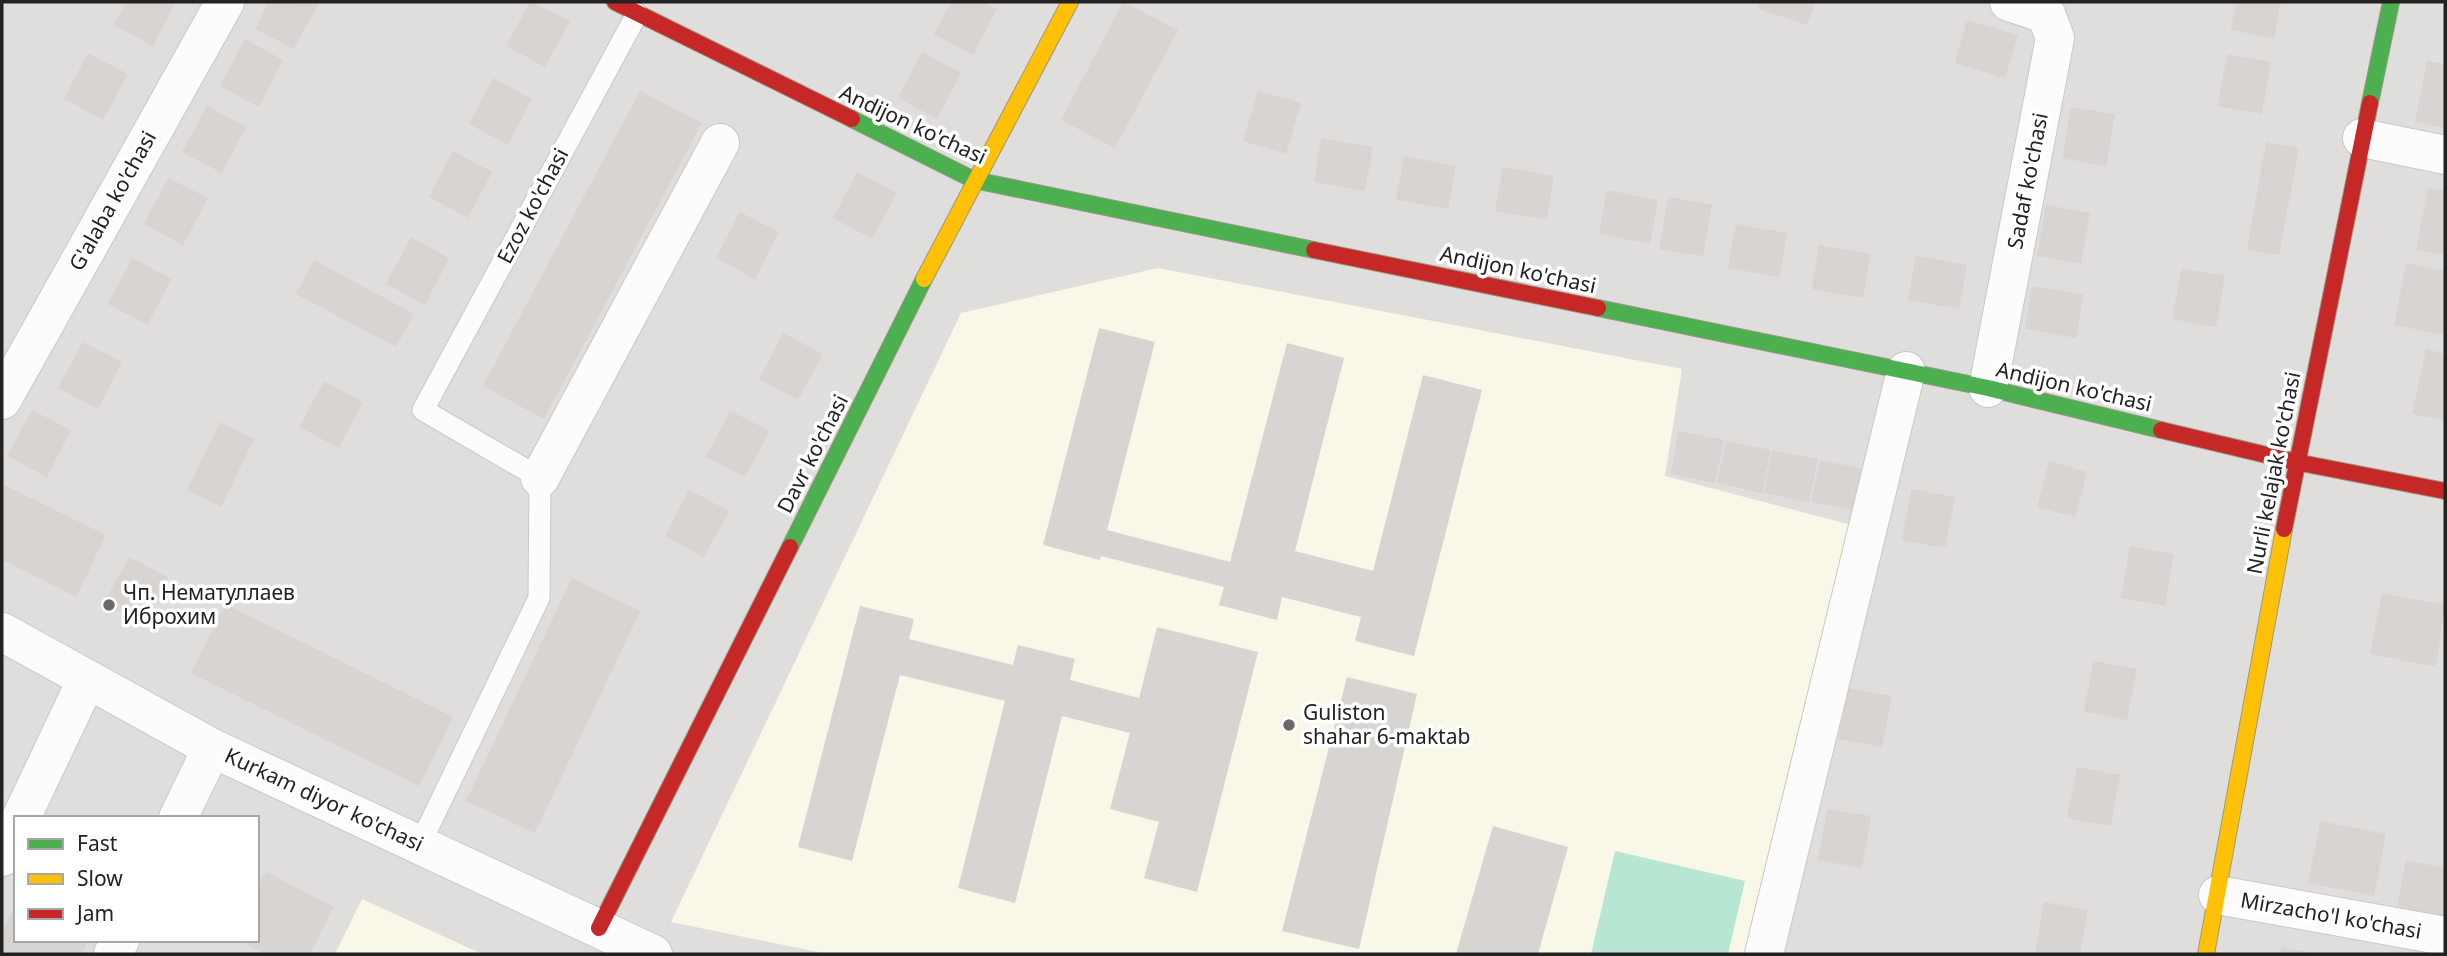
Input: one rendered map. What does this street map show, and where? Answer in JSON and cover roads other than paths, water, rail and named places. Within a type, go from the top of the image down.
[{"type":"street","name":"G'alaba ko'chasi","points":[[2,400],[225,2]]},
{"type":"street","name":"Davr ko'chasi","points":[[599,928],[974,180],[1070,2]]},
{"type":"street","name":"Sadaf ko'chasi","points":[[1988,388],[2055,38],[2046,13],[2009,2]]},
{"type":"street","name":"Nurli kelajak ko'chasi","points":[[2206,954],[2296,462],[2391,2]]},
{"type":"street","name":"Andijon ko'chasi","points":[[632,6],[974,180],[1988,388],[2296,462],[2445,491]]},
{"type":"street","points":[[2362,138],[2445,155]]},
{"type":"street","points":[[540,478],[720,143]]},
{"type":"street","points":[[1764,954],[1906,371]]},
{"type":"street","name":"Kurkam diyor ko'chasi","points":[[2,634],[212,748],[653,954]]},
{"type":"street","points":[[22,816],[87,679]]},
{"type":"street","points":[[179,816],[212,748]]},
{"type":"street","points":[[2,857],[14,832]]},
{"type":"street","name":"Mirzacho'l ko'chasi","points":[[2218,895],[2445,936]]},
{"type":"lane","name":"Ezoz ko'chasi","points":[[540,478],[423,410],[632,6]]},
{"type":"lane","points":[[420,844],[539,598],[540,478]]},
{"type":"place","name":"Чп. Нематуллаев Иброхим","points":[[109,605]]},
{"type":"place","name":"Guliston shahar 6-maktab","points":[[1289,725]]}]
